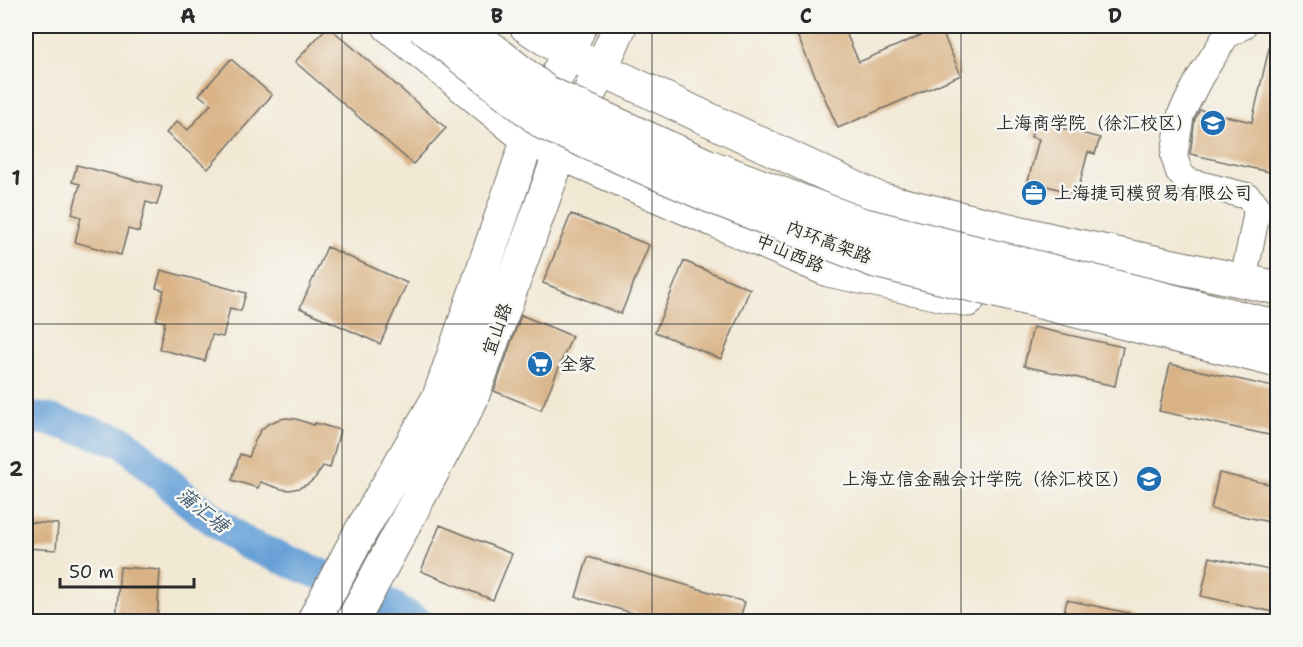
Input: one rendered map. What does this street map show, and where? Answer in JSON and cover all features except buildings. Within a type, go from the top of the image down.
[{"type":"main road","name":"中山西路","points":[[389,26],[528,139],[828,270],[1278,366]]},
{"type":"main road","name":"内环高架路","points":[[422,26],[545,124],[717,199],[875,261],[1278,361]]},
{"type":"main road","name":"内环高架路","points":[[463,26],[546,92],[706,165],[861,225],[1278,327]]},
{"type":"main road","points":[[526,26],[573,39],[601,69],[879,200],[1064,243],[1278,288]]},
{"type":"main road","name":"宜山路","points":[[352,621],[471,400],[560,153],[620,26]]},
{"type":"main road","name":"宜山路","points":[[313,621],[360,533],[439,397],[528,139],[573,39]]},
{"type":"lane","points":[[1243,26],[1226,36],[1200,77],[1181,114],[1174,156],[1179,172],[1186,181],[1247,196],[1256,205],[1256,217],[1243,281]]},
{"type":"waterway","name":"蒲汇塘","points":[[26,417],[51,420],[124,442],[192,504],[247,544],[374,596],[417,622]]},
{"type":"place","name":"上海商学院（徐汇校区）","points":[[1213,123]]},
{"type":"place","name":"上海捷司模贸易有限公司","points":[[1034,193]]},
{"type":"place","name":"全家","points":[[540,364]]},
{"type":"place","name":"上海立信金融会计学院（徐汇校区）","points":[[1149,479]]}]
